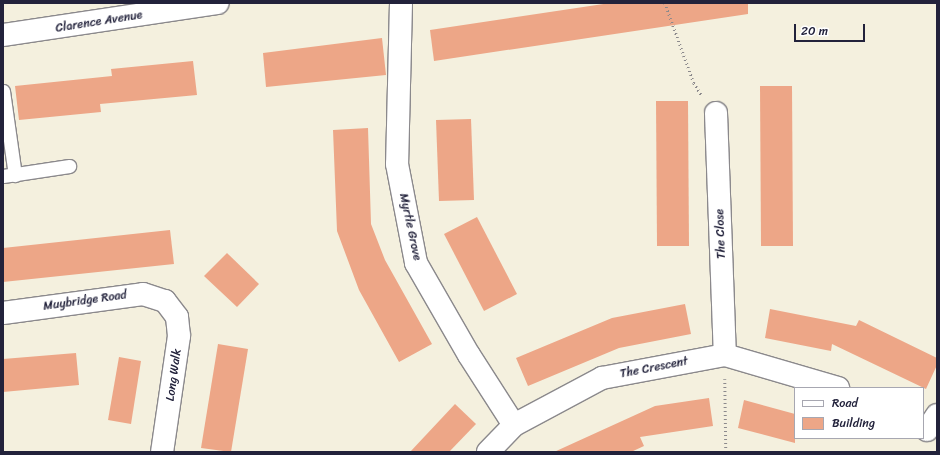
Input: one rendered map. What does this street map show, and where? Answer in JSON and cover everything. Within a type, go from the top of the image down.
[{"type":"street","name":"Clarence Avenue","points":[[3,35],[218,3]]},
{"type":"street","name":"Myrtle Grove","points":[[401,3],[397,164],[416,263],[514,425]]},
{"type":"street","name":"The Close","points":[[716,113],[725,354]]},
{"type":"street","name":"Muybridge Road","points":[[3,313],[143,294],[166,301]]},
{"type":"street","name":"Long Walk","points":[[162,452],[179,336],[177,317],[166,301]]},
{"type":"street","name":"The Crescent","points":[[488,452],[514,425],[602,378],[725,354],[835,387]]},
{"type":"lane","points":[[3,91],[9,176],[69,166]]},
{"type":"path","points":[[665,3],[694,83],[716,113]]},
{"type":"path","points":[[725,354],[726,452]]},
{"type":"building","points":[[610,3],[748,3],[748,14],[434,61],[430,30]]},
{"type":"building","points":[[382,38],[386,75],[266,87],[263,53]]},
{"type":"building","points":[[193,61],[197,95],[100,104],[101,112],[19,120],[15,86],[112,76],[111,69]]},
{"type":"building","points":[[760,86],[792,86],[793,246],[761,246]]},
{"type":"building","points":[[656,101],[688,101],[689,246],[657,246]]},
{"type":"building","points":[[471,119],[474,200],[439,201],[436,120]]},
{"type":"building","points":[[368,128],[371,224],[385,260],[432,344],[399,362],[359,290],[337,231],[333,130]]},
{"type":"building","points":[[477,217],[517,294],[484,311],[444,234]]},
{"type":"building","points":[[170,230],[174,264],[3,282],[3,248]]},
{"type":"building","points":[[227,253],[259,284],[237,307],[204,276]]},
{"type":"building","points":[[685,304],[691,334],[619,348],[528,386],[516,358],[612,318]]},
{"type":"building","points":[[770,309],[856,326],[859,320],[937,358],[937,365],[926,389],[832,344],[831,351],[765,338]]},
{"type":"building","points":[[218,344],[248,349],[231,452],[201,448]]},
{"type":"building","points":[[76,353],[79,385],[3,392],[3,359]]},
{"type":"building","points":[[119,357],[141,361],[131,424],[108,420]]},
{"type":"building","points":[[709,398],[713,426],[640,437],[644,446],[631,452],[554,452],[655,406]]},
{"type":"building","points":[[744,400],[794,414],[795,443],[738,428]]},
{"type":"building","points":[[455,404],[476,424],[449,452],[410,452]]}]
